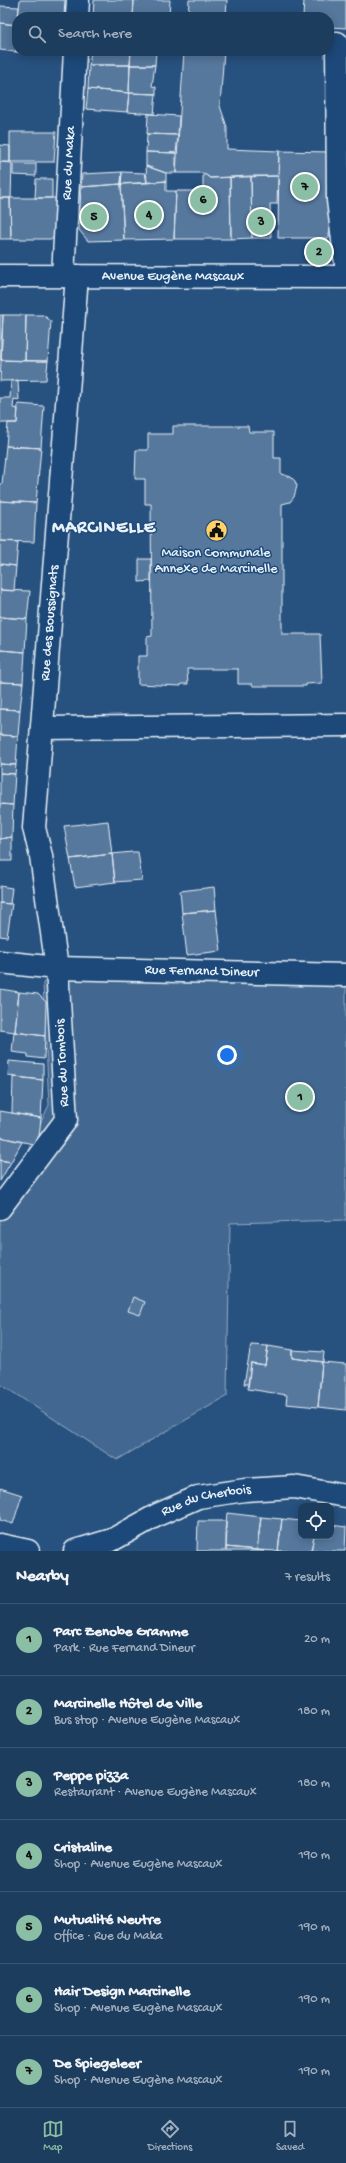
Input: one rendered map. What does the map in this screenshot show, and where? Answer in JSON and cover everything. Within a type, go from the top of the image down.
[{"type":"street","points":[[77,12],[78,0]]},
{"type":"street","points":[[337,43],[338,200],[346,264]]},
{"type":"street","name":"Rue du Maka","points":[[70,276],[75,56]]},
{"type":"street","name":"Avenue Eugène Mascaux","points":[[0,276],[346,277]]},
{"type":"street","name":"Rue des Boussignats","points":[[57,968],[41,856],[34,828],[42,728],[70,276]]},
{"type":"street","points":[[42,728],[346,725]]},
{"type":"street","name":"Rue Fernand Dineur","points":[[0,962],[57,968],[346,975]]},
{"type":"street","name":"Rue du Tombois","points":[[0,1208],[66,1120],[57,968]]},
{"type":"street","name":"Rue du Cherbois","points":[[75,1551],[112,1540],[157,1515],[198,1497],[245,1490],[294,1487],[346,1496]]},
{"type":"street","points":[[0,1545],[28,1551]]},
{"type":"shaded area","points":[[59,967],[346,975],[346,1220],[230,1223],[227,1396],[117,1460],[0,1384],[0,1189],[21,1164],[49,1105],[43,983]]},
{"type":"building","points":[[20,0],[65,0],[64,12],[19,12]]},
{"type":"building","points":[[94,0],[134,0],[133,12],[93,12]]},
{"type":"building","points":[[134,0],[170,0],[169,12],[133,12]]},
{"type":"building","points":[[189,0],[227,0],[226,12],[188,12]]},
{"type":"building","points":[[304,0],[346,0],[346,28],[334,27],[334,12],[303,12]]},
{"type":"building","points":[[0,6],[19,7],[18,12],[12,12],[12,24],[0,23]]},
{"type":"building","points":[[0,23],[12,24],[12,52],[0,50]]},
{"type":"building","points":[[90,56],[131,56],[130,65],[89,65]]},
{"type":"building","points":[[131,56],[156,56],[155,65],[130,65]]},
{"type":"building","points":[[184,56],[224,56],[220,106],[227,127],[227,149],[279,151],[278,176],[210,178],[203,173],[176,173]]},
{"type":"building","points":[[89,65],[130,65],[129,93],[88,89]]},
{"type":"building","points":[[130,65],[155,65],[152,86],[156,87],[156,94],[129,93]]},
{"type":"building","points":[[88,89],[129,93],[127,112],[86,109]]},
{"type":"building","points":[[129,93],[156,94],[154,114],[127,112]]},
{"type":"building","points":[[148,114],[179,116],[178,135],[147,134]]},
{"type":"building","points":[[10,132],[56,132],[54,162],[10,162]]},
{"type":"building","points":[[147,134],[178,135],[176,153],[146,152]]},
{"type":"building","points":[[0,145],[10,146],[10,162],[0,162]]},
{"type":"building","points":[[279,151],[332,152],[329,238],[278,238]]},
{"type":"building","points":[[146,152],[176,153],[176,173],[166,173],[146,166]]},
{"type":"building","points":[[0,162],[12,163],[11,198],[0,198]]},
{"type":"building","points":[[13,164],[36,164],[36,176],[13,175]]},
{"type":"building","points":[[146,166],[166,173],[166,181],[147,183]]},
{"type":"building","points":[[122,172],[145,173],[147,183],[121,184]]},
{"type":"building","points":[[122,172],[121,184],[81,187],[82,174]]},
{"type":"building","points":[[203,173],[210,178],[230,177],[231,239],[174,239],[176,191],[203,191]]},
{"type":"building","points":[[251,176],[278,176],[277,204],[270,204],[271,238],[252,238]]},
{"type":"building","points":[[251,176],[252,238],[231,239],[230,177]]},
{"type":"building","points":[[36,179],[52,179],[52,198],[35,198]]},
{"type":"building","points":[[166,181],[166,191],[176,191],[174,239],[124,240],[121,184]]},
{"type":"building","points":[[121,184],[124,240],[88,241],[79,230],[81,187]]},
{"type":"building","points":[[0,198],[10,198],[11,239],[0,239]]},
{"type":"building","points":[[10,198],[60,198],[61,239],[11,239]]},
{"type":"building","points":[[0,315],[3,315],[1,360],[0,360]]},
{"type":"building","points":[[3,315],[26,315],[25,361],[1,360]]},
{"type":"building","points":[[26,315],[43,315],[51,321],[48,361],[25,361]]},
{"type":"building","points":[[1,360],[48,361],[46,380],[0,381]]},
{"type":"building","points":[[18,380],[19,400],[14,399],[13,408],[18,409],[17,423],[0,423],[0,398],[10,398],[11,381]]},
{"type":"building","points":[[18,404],[44,406],[41,448],[6,446],[8,423],[17,423]]},
{"type":"building","name":"Maison Communale Annexe de Marcinelle","points":[[173,426],[248,426],[249,432],[274,432],[274,458],[281,458],[281,474],[291,477],[297,486],[294,497],[290,502],[282,504],[282,634],[320,634],[322,683],[306,684],[306,686],[253,686],[252,684],[238,684],[238,669],[187,669],[188,684],[181,684],[181,686],[138,684],[138,656],[147,656],[147,637],[152,636],[151,504],[145,504],[145,479],[135,479],[136,450],[148,450],[148,434],[173,434]]},
{"type":"building","points":[[6,446],[41,448],[36,503],[0,501],[0,484],[2,484]]},
{"type":"building","points":[[0,501],[36,503],[34,542],[0,541]]},
{"type":"building","points":[[0,541],[18,542],[16,566],[0,564]]},
{"type":"building","points":[[139,559],[151,559],[151,581],[139,582]]},
{"type":"building","points":[[0,564],[16,566],[14,591],[0,590]]},
{"type":"building","points":[[0,590],[30,591],[27,619],[0,617]]},
{"type":"building","points":[[0,617],[27,619],[25,652],[0,650]]},
{"type":"building","points":[[0,650],[25,652],[23,683],[0,682]]},
{"type":"building","points":[[0,682],[23,683],[20,710],[0,709]]},
{"type":"building","points":[[0,709],[20,710],[18,736],[0,735]]},
{"type":"building","points":[[0,735],[18,736],[16,765],[0,764]]},
{"type":"building","points":[[0,764],[16,765],[15,774],[0,773]]},
{"type":"building","points":[[0,773],[15,774],[13,805],[0,804]]},
{"type":"building","points":[[0,804],[13,805],[12,837],[0,839]]},
{"type":"building","points":[[108,821],[112,854],[70,859],[64,826]]},
{"type":"building","points":[[12,837],[12,861],[0,861],[0,839]]},
{"type":"building","points":[[138,852],[142,880],[115,882],[112,854]]},
{"type":"building","points":[[112,854],[115,882],[75,887],[70,859]]},
{"type":"building","points":[[0,886],[12,888],[10,904],[0,903]]},
{"type":"building","points":[[214,887],[216,910],[182,913],[180,891]]},
{"type":"building","points":[[0,903],[12,904],[7,937],[0,936]]},
{"type":"building","points":[[216,910],[221,951],[187,955],[182,913]]},
{"type":"building","points":[[0,989],[19,992],[15,1032],[0,1030]]},
{"type":"building","points":[[19,992],[38,994],[46,1002],[45,1036],[15,1032]]},
{"type":"building","points":[[14,1032],[45,1036],[44,1059],[28,1057],[28,1054],[12,1052]]},
{"type":"building","points":[[9,1061],[43,1064],[43,1080],[8,1076]]},
{"type":"building","points":[[13,1077],[43,1080],[41,1118],[12,1113]]},
{"type":"building","points":[[0,1111],[41,1118],[38,1145],[0,1137]]},
{"type":"building","points":[[0,1137],[22,1142],[11,1162],[0,1160]]},
{"type":"building","points":[[0,1160],[11,1162],[0,1181]]},
{"type":"building","points":[[133,1297],[145,1302],[140,1315],[128,1311]]},
{"type":"building","points":[[251,1345],[268,1346],[265,1365],[251,1363],[248,1384],[244,1384]]},
{"type":"building","points":[[268,1346],[292,1350],[292,1358],[322,1362],[318,1407],[286,1404],[287,1395],[248,1389],[251,1363],[265,1365]]},
{"type":"building","points":[[292,1350],[324,1352],[323,1362],[292,1358]]},
{"type":"building","points":[[322,1362],[346,1364],[346,1410],[318,1407]]},
{"type":"building","points":[[0,1488],[22,1495],[13,1524],[0,1520]]},
{"type":"building","points":[[227,1513],[261,1517],[257,1550],[226,1547],[227,1531],[225,1531]]},
{"type":"building","points":[[261,1517],[282,1519],[278,1551],[257,1550]]},
{"type":"building","points":[[282,1519],[298,1521],[298,1539],[313,1539],[311,1551],[278,1551]]},
{"type":"building","points":[[198,1521],[226,1521],[226,1551],[197,1551]]},
{"type":"building","points":[[334,1525],[346,1527],[345,1551],[311,1551],[313,1539],[334,1539]]},
{"type":"building","points":[[226,1547],[257,1550],[264,1551],[226,1551]]},
{"type":"place","name":"De Spiegeleer","points":[[305,187]]},
{"type":"place","name":"Hair Design Marcinelle","points":[[203,200]]},
{"type":"place","name":"Cristaline","points":[[149,215]]},
{"type":"place","name":"Mutualité Neutre","points":[[94,217]]},
{"type":"place","name":"Peppe pizza","points":[[261,222]]},
{"type":"place","name":"Marcinelle Hôtel de Ville","points":[[319,252]]},
{"type":"place","name":"Maison Communale Annexe de Marcinelle","points":[[216,531]]},
{"type":"place","name":"Parc Zenobe Gramme","points":[[300,1097]]},
{"type":"district","name":"MARCINELLE","points":[[104,528]]}]
